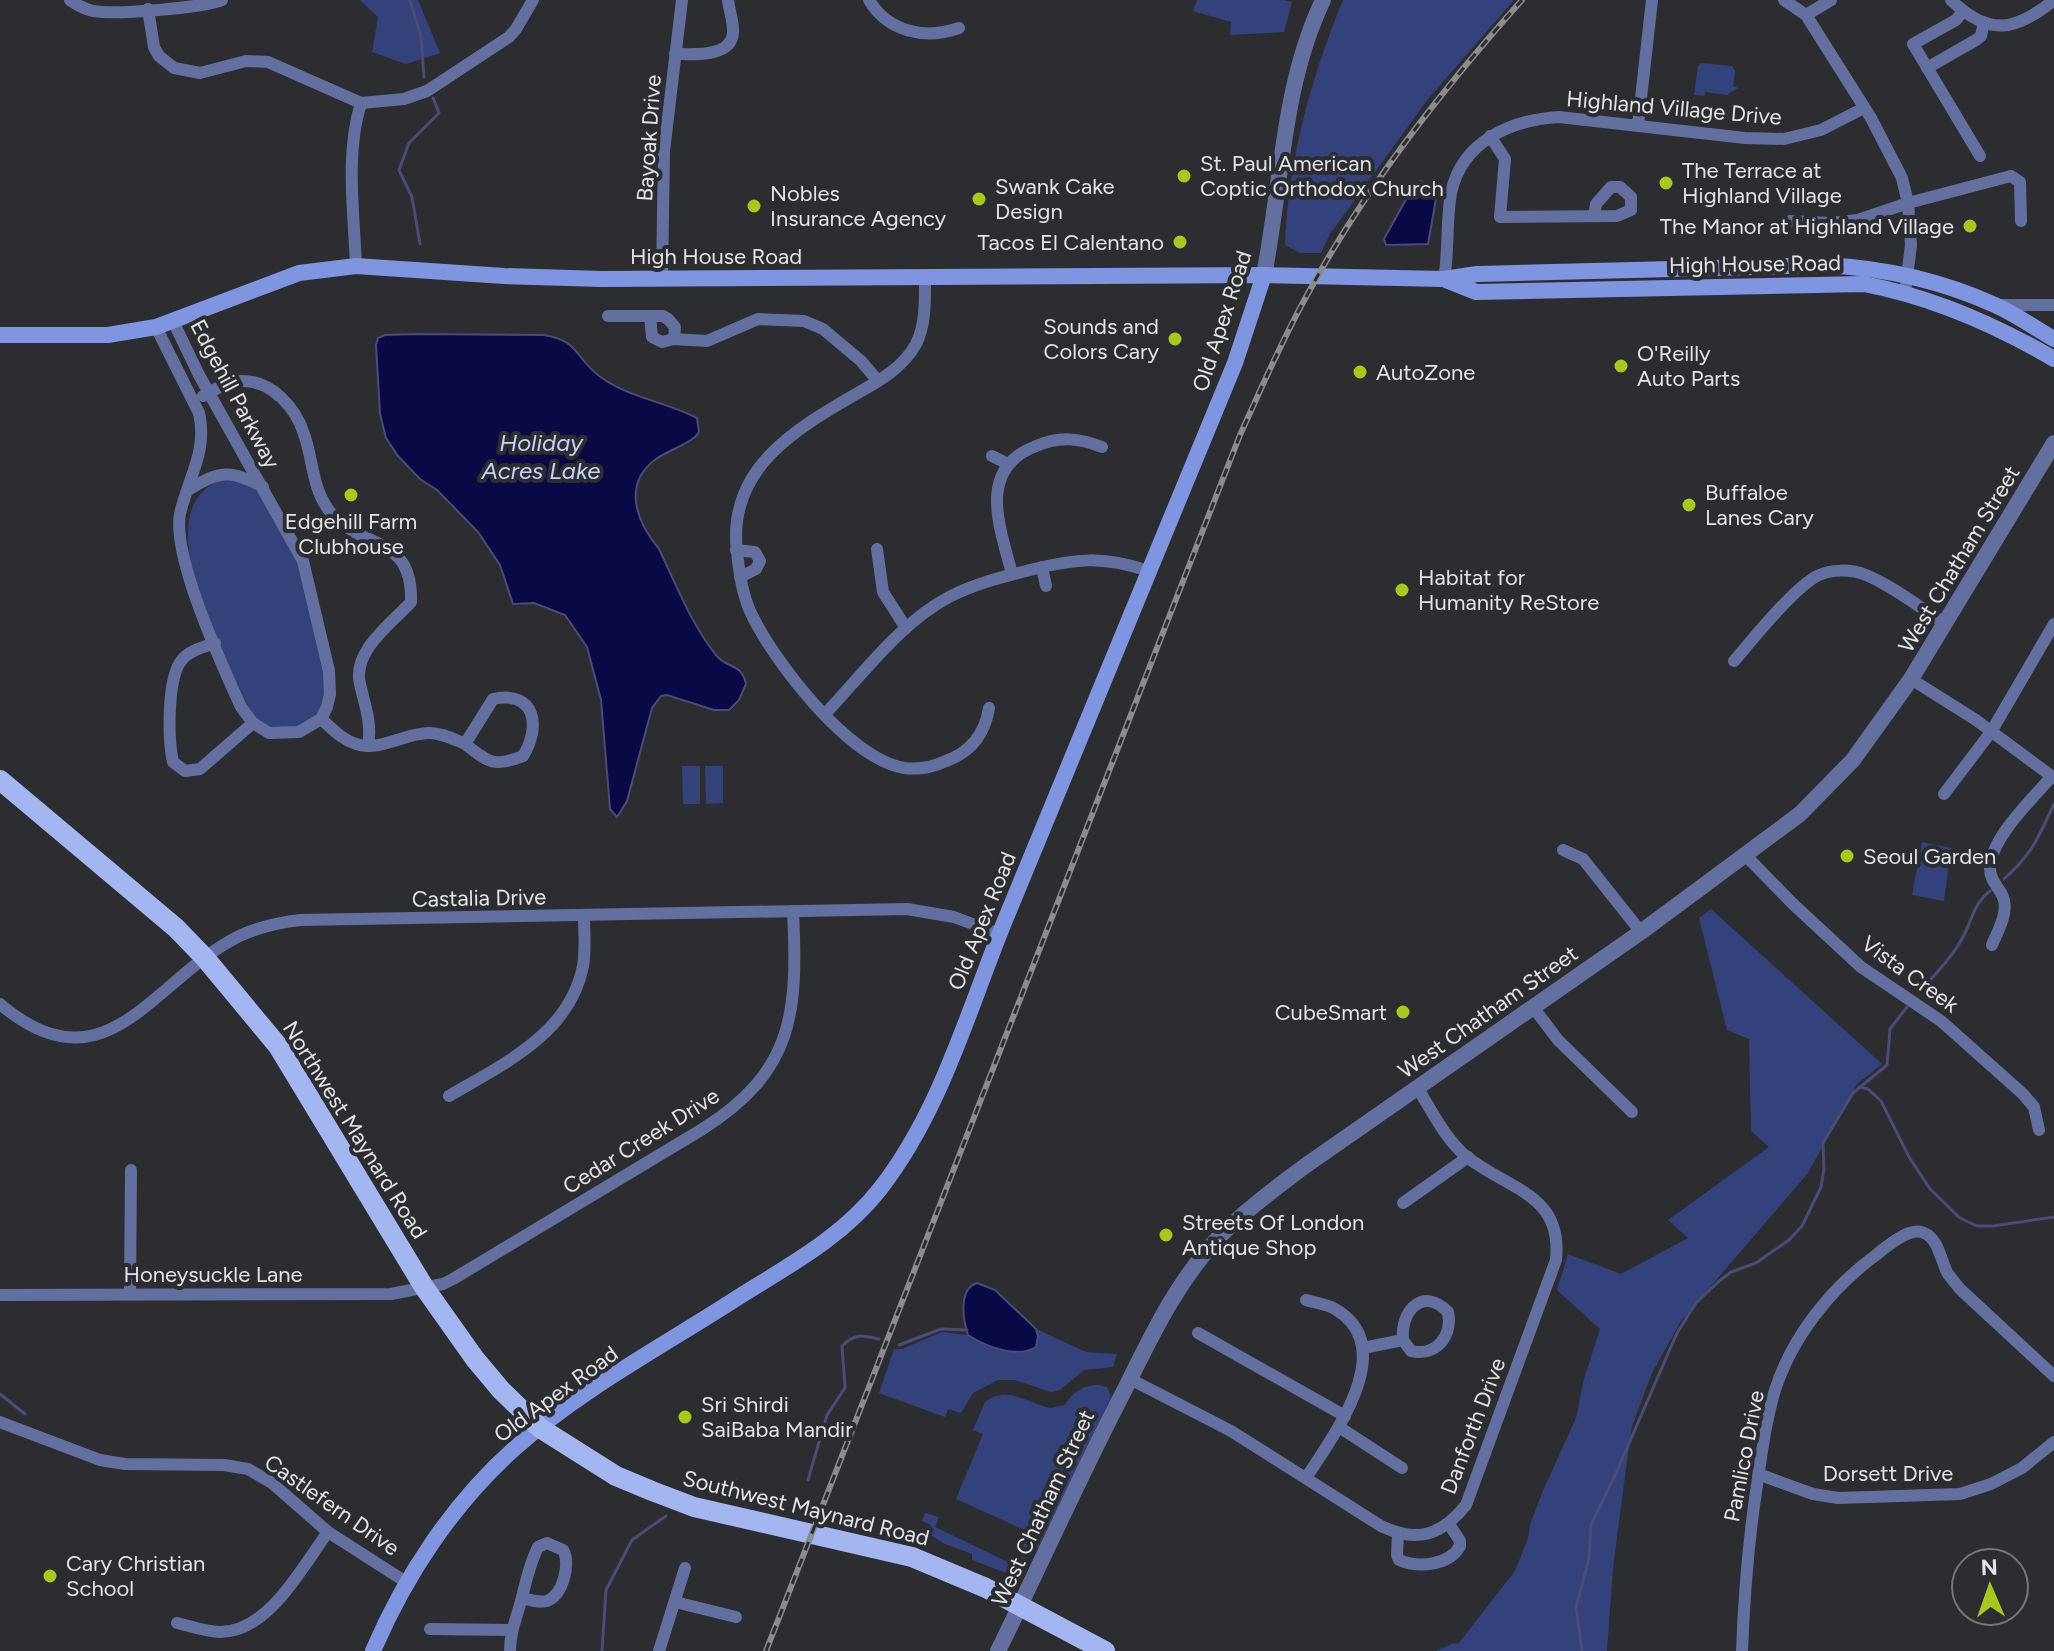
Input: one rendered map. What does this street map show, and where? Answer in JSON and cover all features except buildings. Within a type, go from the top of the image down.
[{"type":"main road","name":"High House Road","points":[[0,335],[108,335],[156,327],[299,273],[356,266],[504,276],[662,278],[1264,275],[1444,279],[1477,274],[1826,265],[1874,269],[2054,359]]},
{"type":"main road","name":"Old Apex Road","points":[[373,1651],[406,1582],[455,1514],[489,1474],[540,1428],[612,1378],[827,1241],[878,1192],[901,1160],[934,1100],[999,934],[1235,363],[1264,275]]},
{"type":"main road","name":"High House Road","points":[[1907,284],[1996,305],[2054,339]]},
{"type":"main road","name":"Northwest Maynard Road","points":[[0,780],[176,928],[205,958],[278,1046],[424,1287],[475,1359],[540,1428]]},
{"type":"main road","name":"Southwest Maynard Road","points":[[540,1428],[616,1476],[680,1502],[896,1552],[948,1571],[1105,1651]]},
{"type":"street","points":[[70,0],[94,11],[197,7],[222,0]]},
{"type":"street","points":[[148,9],[154,47],[159,56],[174,68],[200,73],[246,61],[268,62],[361,103],[404,99],[427,91],[509,37],[533,0]]},
{"type":"street","name":"Bayoak Drive","points":[[662,278],[664,151],[682,0]]},
{"type":"street","points":[[675,54],[704,54],[727,45],[733,34],[728,0]]},
{"type":"street","points":[[869,0],[890,24],[905,30],[932,35],[959,28]]},
{"type":"street","name":"Old Apex Road","points":[[1264,275],[1289,114],[1301,59],[1323,0]]},
{"type":"street","points":[[1638,125],[1652,0]]},
{"type":"street","points":[[1784,0],[1806,15],[1897,164],[1908,203],[1911,245],[1907,284]]},
{"type":"street","points":[[1806,15],[1831,0]]},
{"type":"street","points":[[1951,0],[1963,11],[1984,22],[2016,25],[2028,20],[2054,0]]},
{"type":"street","points":[[1963,11],[1956,20],[1913,44],[1980,156]]},
{"type":"street","points":[[1927,68],[1981,36],[1984,22]]},
{"type":"street","points":[[356,266],[352,148],[361,103]]},
{"type":"street","name":"Highland Village Drive","points":[[1444,279],[1449,208],[1455,180],[1472,152],[1490,136],[1515,124],[1548,118],[1745,138],[1784,139],[1821,130],[1864,108]]},
{"type":"street","points":[[1490,136],[1505,159],[1500,217],[1594,216]]},
{"type":"street","points":[[1790,221],[1843,222],[1998,178],[2014,177],[2020,184],[2021,221]]},
{"type":"street","points":[[925,278],[923,325],[916,344],[903,362],[878,381],[796,430],[758,468],[747,487],[739,513],[736,550],[740,577],[748,608],[768,645],[796,685],[825,714],[890,764],[930,767],[961,754],[985,729],[989,708]]},
{"type":"street","points":[[1996,305],[2054,305]]},
{"type":"street","points":[[608,316],[668,319],[675,327],[674,339]]},
{"type":"street","points":[[650,316],[650,333],[654,339],[666,342],[674,339],[707,341],[758,319],[804,321],[823,329],[861,361],[878,381]]},
{"type":"street","name":"Edgehill Parkway","points":[[173,321],[189,357],[297,549],[308,579],[330,684],[327,707],[321,719]]},
{"type":"street","name":"Edgehill Parkway","points":[[156,327],[199,413],[203,438],[180,514],[181,542],[188,576],[241,707],[253,723]]},
{"type":"street","points":[[193,402],[243,381],[258,383],[273,391],[285,401],[305,434],[318,488],[328,509],[348,528],[394,553],[411,579],[411,602],[371,645],[360,662],[359,681],[370,720],[368,746]]},
{"type":"street","points":[[1012,574],[996,508],[999,485],[1008,464],[1016,455],[1030,448],[1060,439],[1083,439],[1102,447]]},
{"type":"street","name":"West Chatham Street","points":[[998,1651],[1077,1480],[1153,1330],[1219,1237],[1255,1203],[1641,932],[1800,814],[1853,760],[1911,679],[2054,443]]},
{"type":"street","points":[[992,456],[1008,464]]},
{"type":"street","name":"Edgehill Parkway","points":[[190,489],[203,480],[225,474],[245,477],[263,487]]},
{"type":"street","points":[[877,549],[883,592],[906,628]]},
{"type":"street","points":[[736,550],[755,552],[760,561],[756,569],[740,577]]},
{"type":"street","points":[[825,714],[906,628],[948,597],[1012,574],[1069,560],[1096,559],[1149,571]]},
{"type":"street","points":[[1042,567],[1046,586]]},
{"type":"street","points":[[1734,661],[1799,590],[1828,572],[1863,574],[1946,624]]},
{"type":"street","points":[[1944,794],[1991,732],[2054,624]]},
{"type":"street","points":[[215,643],[182,658],[173,675],[170,748],[173,762],[185,771],[200,769],[253,723],[269,733],[286,734],[311,727],[321,719],[345,740],[368,746],[426,733],[446,736],[465,744],[486,761],[496,763],[523,756],[534,729],[530,712],[520,701],[512,698],[493,699],[465,744]]},
{"type":"street","points":[[1911,679],[2053,777],[2000,837],[1992,857],[1990,876],[2005,906],[1992,945]]},
{"type":"street","points":[[1563,850],[1583,859],[1641,932]]},
{"type":"street","name":"Vista Creek","points":[[1746,856],[1861,967],[1941,1021],[2023,1094],[2034,1107],[2039,1130]]},
{"type":"street","name":"Castalia Drive","points":[[0,1004],[42,1032],[75,1037],[103,1034],[142,1012],[205,958],[240,936],[285,922],[919,910],[954,917],[999,934]]},
{"type":"street","name":"Cedar Creek Drive","points":[[424,1287],[443,1284],[472,1268],[719,1119],[752,1092],[779,1050],[792,1011],[796,979],[793,911]]},
{"type":"street","points":[[449,1096],[520,1053],[555,1024],[569,1004],[582,969],[584,916]]},
{"type":"street","points":[[1533,1007],[1558,1040],[1632,1112]]},
{"type":"street","name":"Danforth Drive","points":[[1398,1534],[1426,1535],[1449,1524],[1466,1505],[1556,1260],[1557,1244],[1555,1227],[1540,1203],[1468,1157],[1453,1142],[1417,1087]]},
{"type":"street","points":[[1403,1203],[1468,1157]]},
{"type":"street","points":[[130,1294],[131,1170]]},
{"type":"street","name":"Pamlico Drive","points":[[1742,1651],[1749,1537],[1768,1416],[1776,1387],[1800,1338],[1837,1288],[1860,1266],[1887,1246],[1917,1231],[1925,1233],[1933,1240],[1948,1273],[1960,1289],[2054,1376]]},
{"type":"street","name":"Honeysuckle Lane","points":[[0,1295],[391,1294],[424,1287]]},
{"type":"street","points":[[1306,1300],[1334,1308],[1343,1315],[1355,1328],[1363,1348],[1362,1371],[1342,1421],[1306,1478]]},
{"type":"street","points":[[1430,1301],[1448,1312],[1448,1329],[1434,1350],[1426,1353],[1411,1351],[1403,1340],[1403,1324],[1415,1305],[1430,1301]]},
{"type":"street","points":[[1198,1333],[1342,1421],[1402,1468]]},
{"type":"street","points":[[1363,1348],[1403,1340]]},
{"type":"street","points":[[1130,1379],[1231,1431],[1398,1534],[1399,1560],[1418,1565],[1450,1558],[1460,1546],[1449,1524]]},
{"type":"street","name":"Castlefern Drive","points":[[0,1422],[100,1460],[125,1464],[224,1465],[248,1469],[272,1483],[328,1532],[406,1582]]},
{"type":"street","name":"Dorsett Drive","points":[[1758,1474],[1813,1494],[1838,1498],[1960,1494],[1991,1484],[2022,1468],[2054,1442]]},
{"type":"street","points":[[177,1623],[220,1632],[243,1628],[254,1622],[273,1607],[328,1532]]},
{"type":"street","points":[[510,1651],[511,1630],[525,1578],[538,1547],[547,1543],[563,1550],[567,1559],[555,1597],[542,1602],[522,1598]]},
{"type":"street","points":[[659,1651],[685,1568]]},
{"type":"street","points":[[675,1602],[736,1617]]},
{"type":"street","points":[[430,1629],[511,1630]]},
{"type":"shaded area","points":[[360,0],[418,0],[440,53],[406,64],[372,52],[378,17]]},
{"type":"shaded area","points":[[1197,0],[1292,2],[1284,32],[1230,35],[1231,22],[1193,11]]},
{"type":"shaded area","points":[[1343,0],[1514,0],[1428,99],[1330,234],[1321,253],[1300,253],[1285,245],[1296,151],[1311,89]]},
{"type":"shaded area","points":[[1701,63],[1732,66],[1735,71],[1733,86],[1738,88],[1727,95],[1705,92],[1704,96],[1694,95]]},
{"type":"shaded area","points":[[222,480],[244,482],[261,494],[295,554],[325,674],[326,700],[311,723],[279,728],[258,720],[251,713],[211,625],[189,553],[189,521],[199,496]]},
{"type":"shaded area","points":[[682,766],[700,766],[700,804],[683,804]]},
{"type":"shaded area","points":[[705,766],[723,766],[723,803],[706,804]]},
{"type":"shaded area","points":[[1922,842],[1951,848],[1944,901],[1912,895]]},
{"type":"shaded area","points":[[1711,909],[1882,1064],[1857,1084],[1808,1173],[1681,1321],[1652,1373],[1632,1426],[1613,1568],[1607,1651],[1436,1651],[1458,1644],[1515,1571],[1542,1493],[1576,1418],[1584,1379],[1600,1329],[1557,1290],[1568,1254],[1621,1274],[1688,1238],[1668,1220],[1769,1147],[1751,1131],[1749,1039],[1727,1030],[1699,918]]},
{"type":"shaded area","points":[[1036,1329],[1086,1352],[1117,1354],[1113,1367],[1084,1370],[1060,1390],[1051,1392],[1015,1380],[998,1380],[973,1393],[961,1413],[948,1409],[945,1417],[879,1393],[894,1349],[902,1349],[942,1332],[971,1337],[1038,1336]]},
{"type":"shaded area","points":[[1107,1387],[1111,1397],[1038,1548],[1028,1550],[1023,1547],[1029,1532],[956,1499],[983,1434],[973,1430],[985,1402],[993,1397],[1008,1395],[1053,1408],[1065,1405],[1083,1388]]},
{"type":"shaded area","points":[[925,1513],[939,1517],[935,1527],[1014,1565],[1020,1555],[1027,1558],[1029,1563],[1014,1576],[972,1560],[972,1554],[927,1533],[931,1525],[922,1521]]},
{"type":"water","points":[[1420,181],[1432,186],[1437,193],[1428,244],[1386,245],[1384,239],[1414,185]]},
{"type":"water","name":"Holiday Acres Lake","points":[[416,334],[544,335],[555,338],[570,345],[590,368],[609,383],[697,418],[699,432],[695,437],[656,459],[645,469],[636,491],[636,503],[644,527],[659,549],[699,630],[721,660],[741,672],[746,684],[739,700],[729,710],[714,710],[667,695],[661,696],[652,708],[627,801],[617,817],[610,809],[601,700],[587,647],[565,615],[534,603],[513,604],[500,565],[478,532],[437,490],[420,479],[386,438],[380,414],[378,338]]},
{"type":"water","points":[[977,1283],[995,1290],[1036,1329],[1036,1347],[1020,1352],[1011,1351],[992,1347],[968,1335],[964,1298],[971,1286]]},
{"type":"waterway","points":[[410,0],[421,37],[424,77]]},
{"type":"waterway","points":[[420,244],[412,197],[399,170],[409,143],[439,113],[433,98]]},
{"type":"waterway","points":[[2004,879],[2028,853],[2054,804]]},
{"type":"waterway","points":[[1919,993],[1955,949],[1977,906],[1990,891]]},
{"type":"waterway","points":[[1582,1651],[1576,1607],[1589,1559],[1591,1525],[1677,1333],[1696,1303],[1718,1282],[1731,1272],[1756,1263],[1789,1240],[1802,1226],[1821,1187],[1823,1143],[1853,1093],[1887,1065],[1890,1029],[1907,1007]]},
{"type":"waterway","points":[[1860,1087],[1868,1089],[1881,1101],[1909,1157],[1930,1189],[1960,1218],[1977,1226],[1993,1226],[2054,1217]]},
{"type":"waterway","points":[[899,1345],[941,1329],[967,1330]]},
{"type":"waterway","points":[[808,1480],[827,1415],[845,1388],[842,1346],[859,1336],[879,1339]]},
{"type":"waterway","points":[[0,1394],[25,1414]]},
{"type":"waterway","points":[[706,1482],[736,1480]]},
{"type":"waterway","points":[[602,1651],[606,1590],[632,1540],[666,1516]]},
{"type":"railway","points":[[766,1651],[1240,435],[1297,314],[1353,218],[1433,105],[1522,0]]},
{"type":"place","name":"St. Paul American Coptic Orthodox Church","points":[[1184,176]]},
{"type":"place","name":"The Terrace at Highland Village","points":[[1666,183]]},
{"type":"place","name":"Swank Cake Design","points":[[979,199]]},
{"type":"place","name":"Nobles Insurance Agency","points":[[754,206]]},
{"type":"place","name":"The Manor at Highland Village","points":[[1970,226]]},
{"type":"place","name":"Tacos El Calentano","points":[[1180,242]]},
{"type":"place","name":"Sounds and Colors Cary","points":[[1175,339]]},
{"type":"place","name":"O'Reilly Auto Parts","points":[[1621,366]]},
{"type":"place","name":"AutoZone","points":[[1360,372]]},
{"type":"place","name":"Edgehill Farm Clubhouse","points":[[351,495]]},
{"type":"place","name":"Buffaloe Lanes Cary","points":[[1689,505]]},
{"type":"place","name":"Habitat for Humanity ReStore","points":[[1402,590]]},
{"type":"place","name":"Seoul Garden","points":[[1847,856]]},
{"type":"place","name":"CubeSmart","points":[[1403,1012]]},
{"type":"place","name":"Streets Of London Antique Shop","points":[[1166,1235]]},
{"type":"place","name":"Sri Shirdi SaiBaba Mandir","points":[[685,1417]]},
{"type":"place","name":"Cary Christian School","points":[[50,1576]]}]
